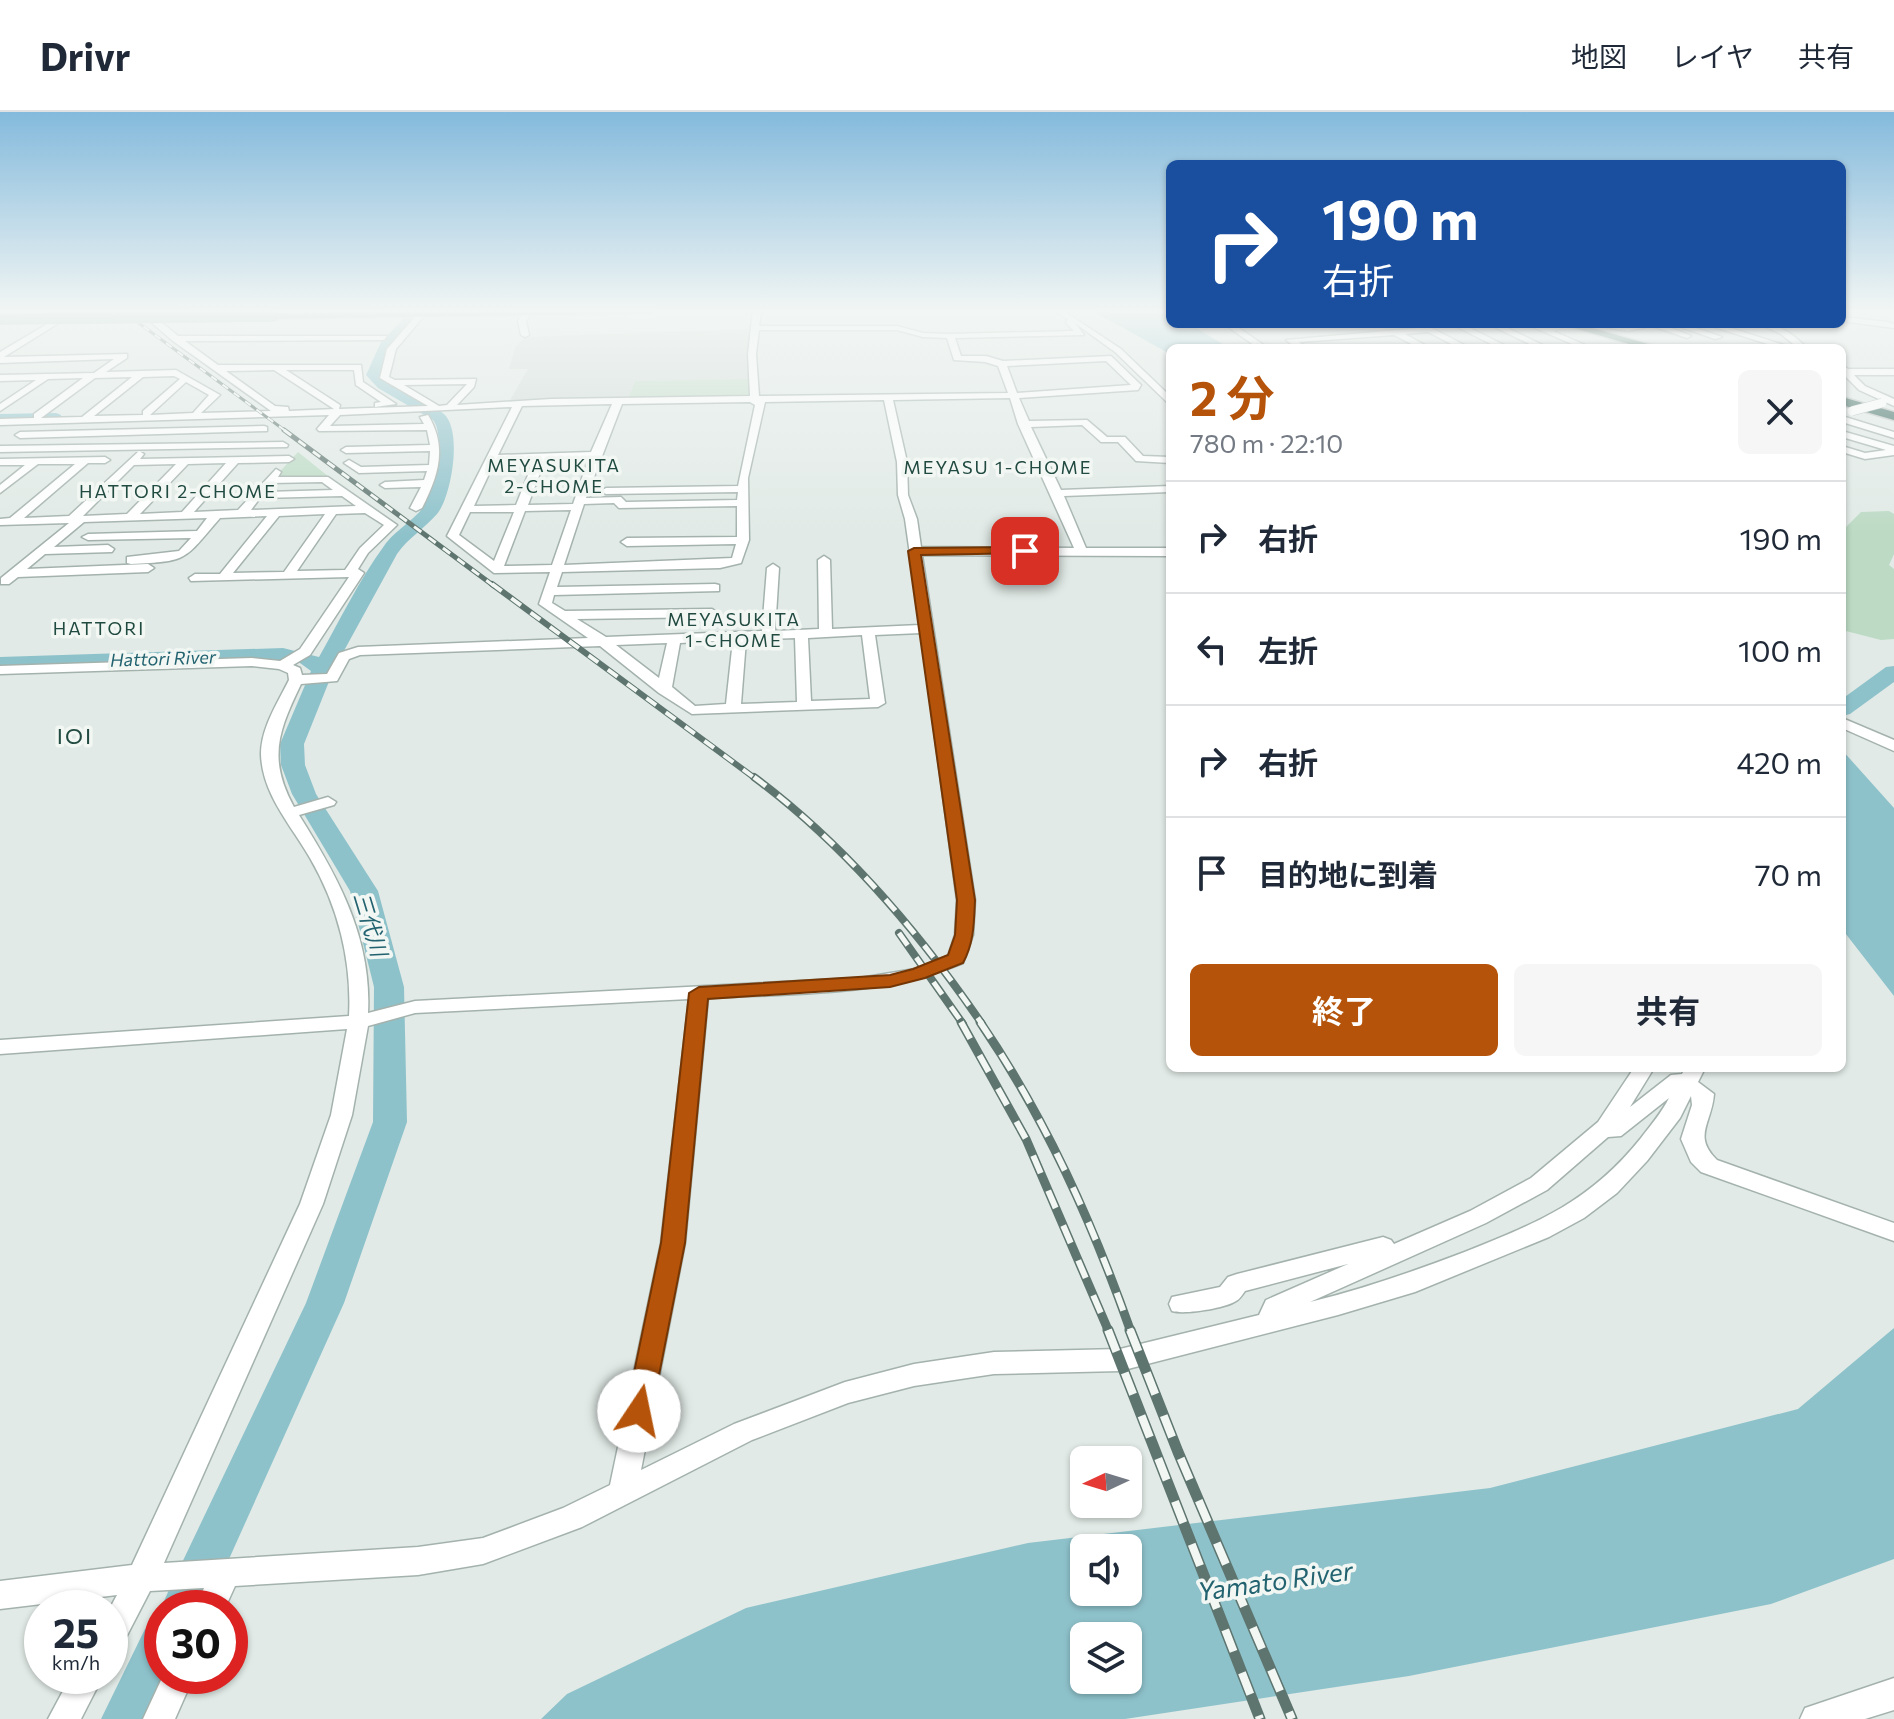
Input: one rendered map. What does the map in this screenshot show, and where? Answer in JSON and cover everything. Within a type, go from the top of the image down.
[{"type":"highway","points":[[1846,409],[1890,407]]},
{"type":"street","points":[[0,408],[36,385]]},
{"type":"street","points":[[0,448],[82,385]]},
{"type":"street","points":[[88,417],[127,385]]},
{"type":"street","points":[[146,413],[178,385]]},
{"type":"street","points":[[197,412],[215,395],[198,385]]},
{"type":"street","points":[[240,385],[273,409],[412,410],[519,403],[1013,396],[1138,387],[1136,385]]},
{"type":"street","points":[[303,385],[336,410]]},
{"type":"street","points":[[88,417],[244,415],[391,404],[362,385]]},
{"type":"street","points":[[394,385],[438,407]]},
{"type":"street","points":[[451,407],[471,385]]},
{"type":"street","points":[[519,403],[453,536],[497,569],[720,564],[737,560],[743,540],[743,483],[758,402],[756,385]]},
{"type":"street","points":[[1009,385],[1023,424],[1060,493],[1081,550]]},
{"type":"street","points":[[1859,385],[1890,407]]},
{"type":"street","points":[[410,394],[467,392]]},
{"type":"street","points":[[0,1047],[364,1022],[408,1010],[890,981],[919,974],[956,959],[964,935],[966,900],[911,519],[903,495],[902,462],[888,398]]},
{"type":"street","points":[[618,402],[595,455],[545,604],[602,641],[692,710],[878,703],[868,631]]},
{"type":"street","points":[[336,410],[322,429],[434,437]]},
{"type":"street","points":[[412,410],[426,418],[434,437],[434,468],[416,508]]},
{"type":"street","points":[[1846,410],[1894,424]]},
{"type":"street","points":[[1846,410],[1894,435]]},
{"type":"street","points":[[0,420],[230,411]]},
{"type":"street","points":[[242,513],[295,452],[244,415]]},
{"type":"street","points":[[148,568],[10,577],[77,518],[179,417]]},
{"type":"street","points":[[1023,424],[1084,422],[1105,440],[1121,439],[1140,459],[1166,460]]},
{"type":"street","points":[[20,435],[264,429]]},
{"type":"street","points":[[1846,435],[1894,451]]},
{"type":"street","points":[[339,440],[434,437]]},
{"type":"street","points":[[346,450],[434,437]]},
{"type":"street","points":[[0,448],[283,445]]},
{"type":"street","points":[[1846,450],[1894,461]]},
{"type":"street","points":[[1846,457],[1894,451]]},
{"type":"street","points":[[492,458],[595,455]]},
{"type":"street","points":[[497,569],[541,456]]},
{"type":"street","points":[[186,514],[236,459]]},
{"type":"street","points":[[0,462],[289,459]]},
{"type":"street","points":[[1140,459],[1142,462],[1135,464],[1150,489]]},
{"type":"street","points":[[5,523],[86,460]]},
{"type":"street","points":[[131,516],[186,460]]},
{"type":"street","points":[[0,490],[35,462]]},
{"type":"street","points":[[349,463],[359,470],[434,468]]},
{"type":"street","points":[[269,480],[324,479],[349,493],[391,525],[364,551],[349,573]]},
{"type":"street","points":[[385,485],[429,483]]},
{"type":"street","points":[[467,509],[520,508],[582,495],[743,483]]},
{"type":"street","points":[[1060,493],[1166,489]]},
{"type":"street","points":[[257,495],[349,493]]},
{"type":"street","points":[[582,495],[621,500],[619,505],[743,503]]},
{"type":"street","points":[[5,523],[370,509]]},
{"type":"street","points":[[288,575],[333,510]]},
{"type":"street","points":[[224,577],[276,512]]},
{"type":"street","points":[[122,569],[131,559],[171,558],[183,554],[217,514]]},
{"type":"street","points":[[75,550],[109,517]]},
{"type":"street","points":[[88,537],[199,534]]},
{"type":"street","points":[[627,542],[743,540]]},
{"type":"street","points":[[42,551],[111,549]]},
{"type":"street","points":[[914,551],[1166,552]]},
{"type":"street","points":[[824,560],[826,632]]},
{"type":"street","points":[[709,638],[720,564]]},
{"type":"street","points":[[768,635],[773,568]]},
{"type":"street","points":[[195,578],[358,573],[305,652],[284,664]]},
{"type":"street","points":[[551,591],[715,588]]},
{"type":"street","points":[[562,615],[712,613]]},
{"type":"street","points":[[298,680],[332,678],[344,656],[358,651],[926,629]]},
{"type":"street","points":[[801,633],[804,705]]},
{"type":"street","points":[[733,709],[740,637]]},
{"type":"street","points":[[664,690],[674,640]]},
{"type":"street","points":[[0,670],[252,662],[284,664],[295,671],[298,680],[272,735],[269,754],[276,785],[327,872],[348,929],[364,1022],[349,1096],[284,1268],[128,1605]]},
{"type":"street","points":[[1846,724],[1894,746]]},
{"type":"street","points":[[291,812],[326,802]]},
{"type":"street","points":[[622,1494],[673,1243],[699,993]]},
{"type":"street","points":[[1267,1323],[1275,1307],[1478,1217],[1539,1184],[1606,1127],[1641,1072]]},
{"type":"street","points":[[0,1595],[143,1578],[418,1561],[469,1554],[533,1534],[622,1494],[743,1432],[845,1393],[914,1375],[994,1363],[1120,1360],[1406,1285],[1527,1237],[1576,1212],[1609,1187],[1639,1155],[1672,1113],[1691,1076]]},
{"type":"street","points":[[1606,1127],[1613,1131],[1678,1080],[1691,1076]]},
{"type":"street","points":[[1691,1076],[1704,1094],[1691,1139],[1693,1149],[1709,1166],[1893,1231]]},
{"type":"street","points":[[1181,1304],[1227,1295],[1237,1284],[1368,1252],[1403,1238],[1417,1242]]},
{"type":"street","points":[[218,1590],[225,1575]]},
{"type":"street","points":[[64,1719],[78,1694]]},
{"type":"street","points":[[159,1719],[171,1694]]},
{"type":"street","points":[[1816,1719],[1894,1694]]},
{"type":"shaded area","points":[[519,385],[634,385],[628,400],[509,402]]},
{"type":"green space","points":[[634,385],[749,385],[750,399],[628,400]]},
{"type":"green space","points":[[298,452],[329,477],[274,478]]},
{"type":"green space","points":[[1889,511],[1894,514],[1894,554],[1889,565],[1894,569],[1894,639],[1881,640],[1846,631],[1846,527],[1861,512]]},
{"type":"water","points":[[1846,754],[1894,808],[1894,996],[1846,934]]},
{"type":"water","name":"Yamato River","points":[[1894,1328],[1894,1559],[1771,1604],[1409,1676],[1125,1719],[541,1719],[567,1694],[746,1608],[1028,1543],[1070,1538],[1070,1606],[1142,1606],[1142,1534],[1104,1534],[1490,1488],[1798,1409]]},
{"type":"waterway","name":"三代川","points":[[323,669],[388,553],[402,534],[431,510],[448,451],[446,426],[438,417],[383,385]]},
{"type":"waterway","points":[[0,419],[56,418]]},
{"type":"waterway","name":"Hattori River","points":[[0,663],[283,654],[306,658],[323,669]]},
{"type":"waterway","name":"三代川","points":[[192,1590],[325,1303],[390,1122],[389,987],[364,891],[304,794],[293,765],[292,744],[323,669]]},
{"type":"waterway","points":[[1846,706],[1894,672]]},
{"type":"waterway","name":"三代川","points":[[125,1719],[144,1681]]},
{"type":"railway","points":[[223,385],[287,432]]},
{"type":"railway","points":[[284,430],[494,586]]},
{"type":"railway","points":[[492,584],[756,779]]},
{"type":"railway","points":[[754,777],[819,831],[878,891],[932,956],[982,1024]]},
{"type":"railway","points":[[899,933],[963,1024]]},
{"type":"railway","points":[[961,1022],[1026,1139],[1109,1332]]},
{"type":"railway","points":[[980,1022],[1026,1096],[1066,1172],[1131,1332]]},
{"type":"railway","points":[[1108,1330],[1260,1719]]},
{"type":"railway","points":[[1130,1330],[1178,1452],[1292,1719]]},
{"type":"district","name":"MEYASU 1-CHOME","points":[[998,467]]},
{"type":"district","name":"MEYASUKITA 2-CHOME","points":[[554,475]]},
{"type":"district","name":"HATTORI 2-CHOME","points":[[178,491]]},
{"type":"district","name":"HATTORI","points":[[99,628]]},
{"type":"district","name":"MEYASUKITA 1-CHOME","points":[[734,629]]},
{"type":"district","name":"IOI","points":[[75,735]]},
{"type":"route","points":[[639,1411],[673,1243],[682,1182],[699,993],[890,981],[919,974],[956,959],[967,918],[966,900],[914,551],[1025,551]]}]
